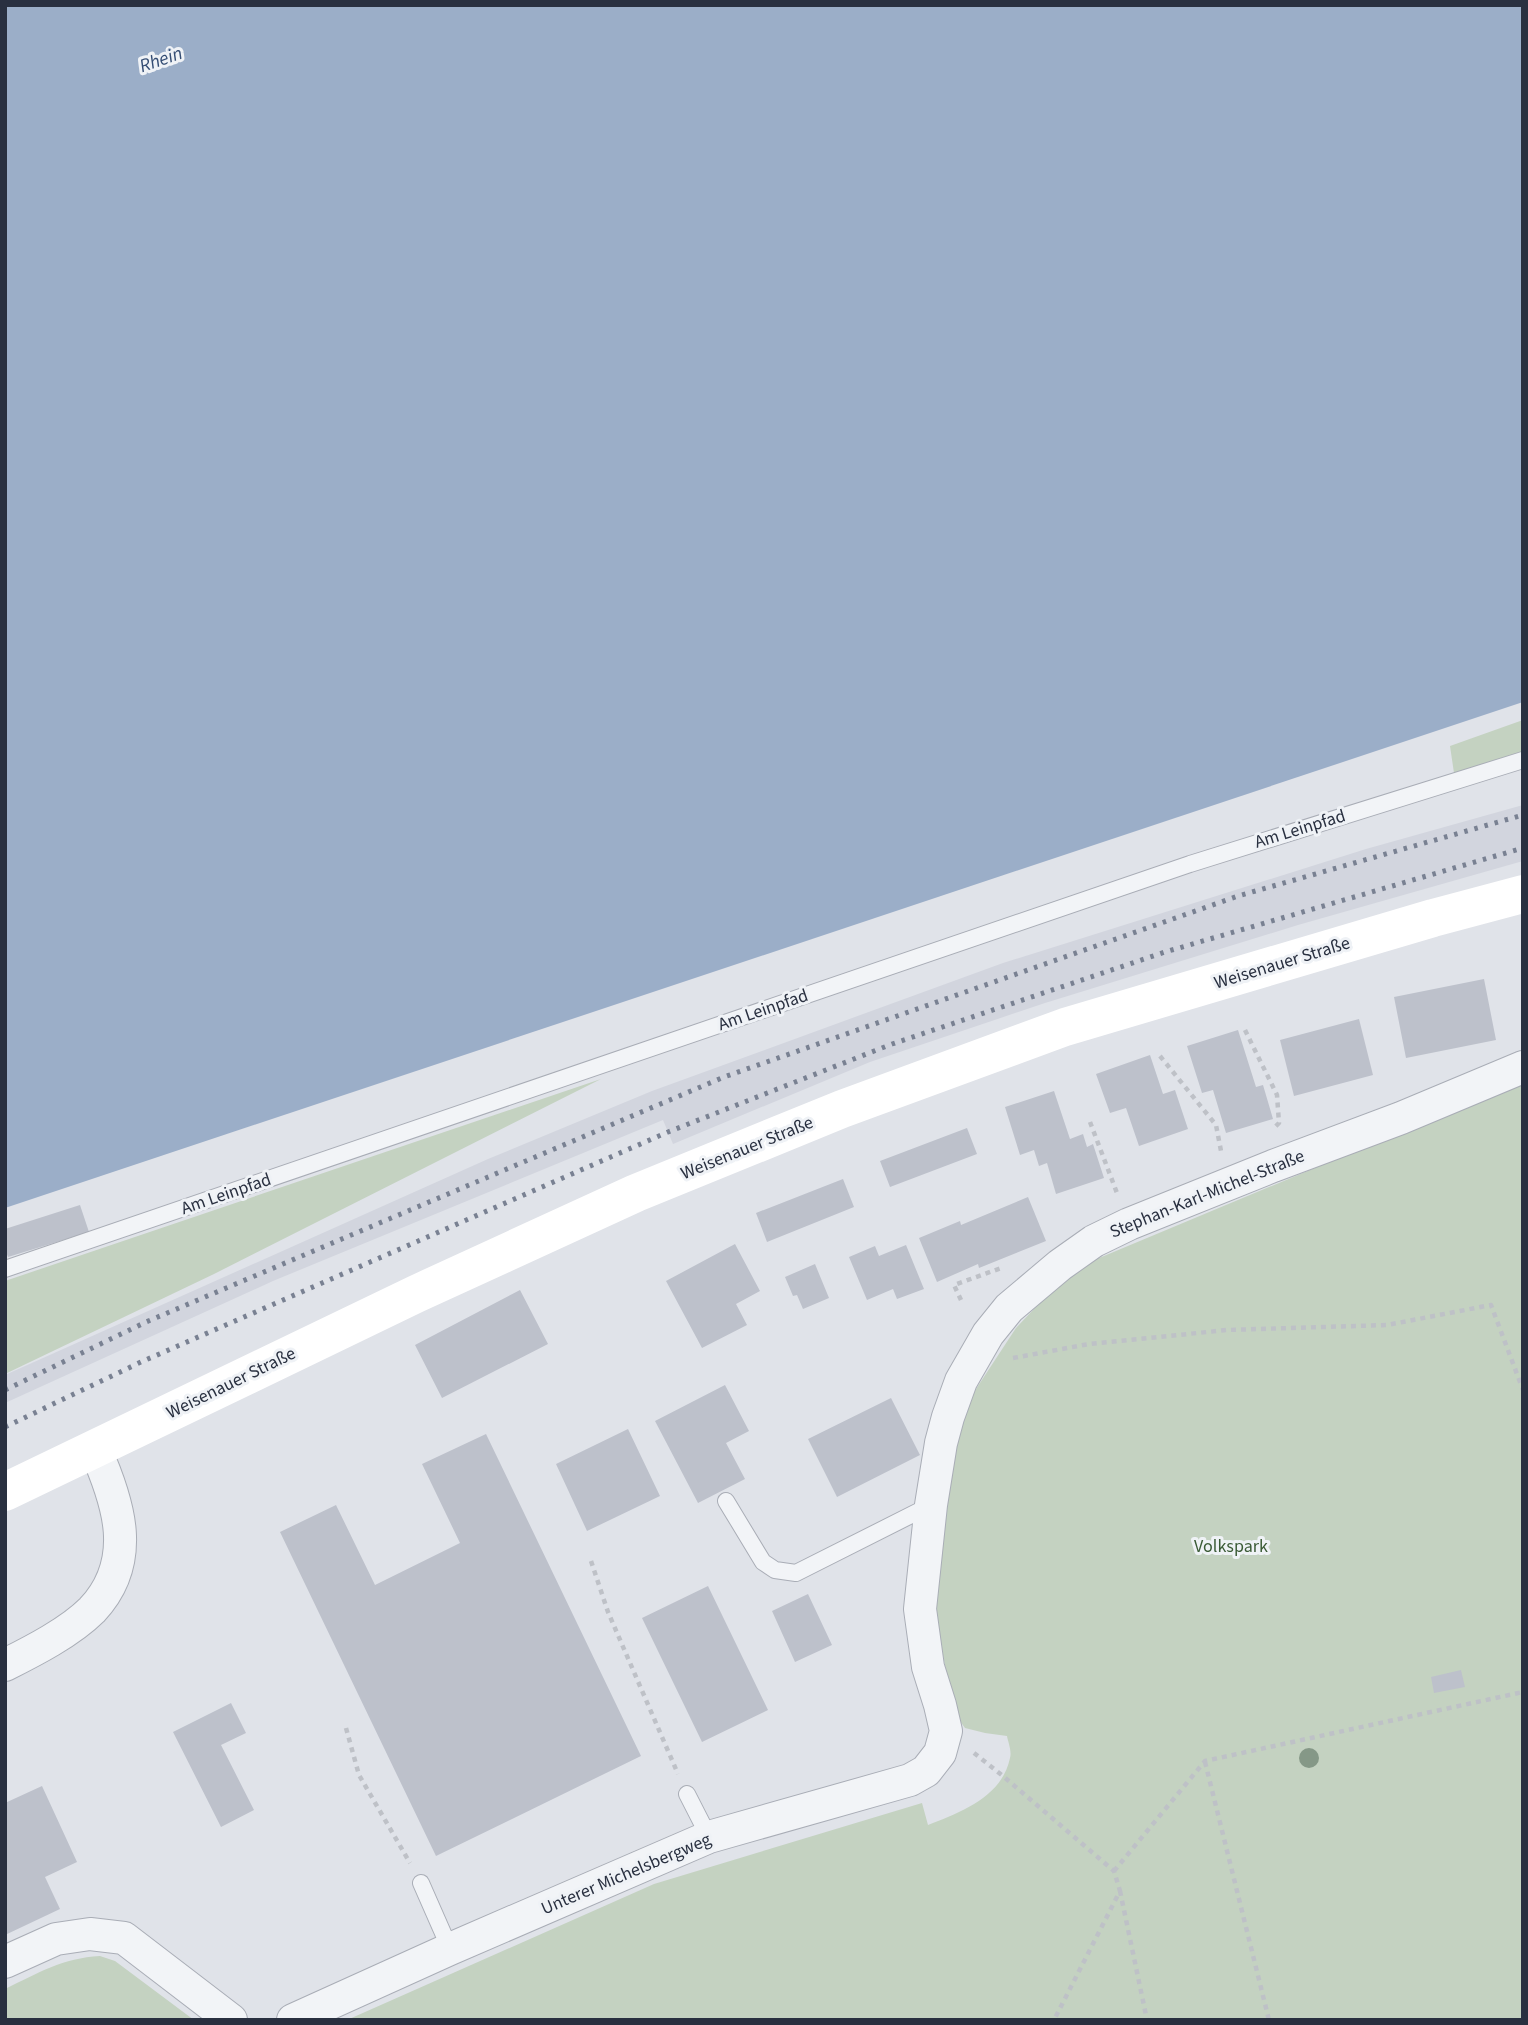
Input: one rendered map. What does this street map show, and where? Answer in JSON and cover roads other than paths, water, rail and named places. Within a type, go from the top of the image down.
[{"type":"main road","name":"Weisenauer Straße","points":[[5,1492],[416,1294],[575,1221],[842,1109],[1065,1027],[1523,894]]},
{"type":"street","name":"Stephan-Karl-Michel-Straße","points":[[946,1731],[928,1667],[920,1609],[930,1505],[947,1417],[961,1381],[988,1334],[1009,1308],[1060,1265],[1094,1241],[1129,1224],[1401,1118],[1523,1067]]},
{"type":"street","points":[[5,1665],[69,1628],[91,1611],[104,1594],[114,1573],[121,1545],[118,1513],[95,1449]]},
{"type":"street","name":"Unterer Michelsbergweg","points":[[293,2020],[709,1837],[910,1780],[926,1771],[940,1753],[946,1731]]},
{"type":"street","points":[[5,1962],[56,1939],[90,1934],[124,1938],[231,2020]]},
{"type":"lane","name":"Am Leinpfad","points":[[5,1269],[1190,864],[1523,760]]},
{"type":"lane","points":[[726,1501],[763,1562],[775,1570],[796,1573],[930,1505]]},
{"type":"lane","points":[[687,1794],[709,1837]]},
{"type":"lane","points":[[421,1883],[450,1949]]},
{"type":"water","name":"Rhein","points":[[5,5],[1523,5],[1523,702],[5,1208]]},
{"type":"railway","points":[[5,1390],[146,1322],[724,1077],[1238,896],[1523,815]]},
{"type":"railway","points":[[5,1427],[141,1362],[668,1132],[892,1044],[1165,952],[1523,848]]},
{"type":"park label","name":"Volkspark","points":[[1231,1546]]}]
